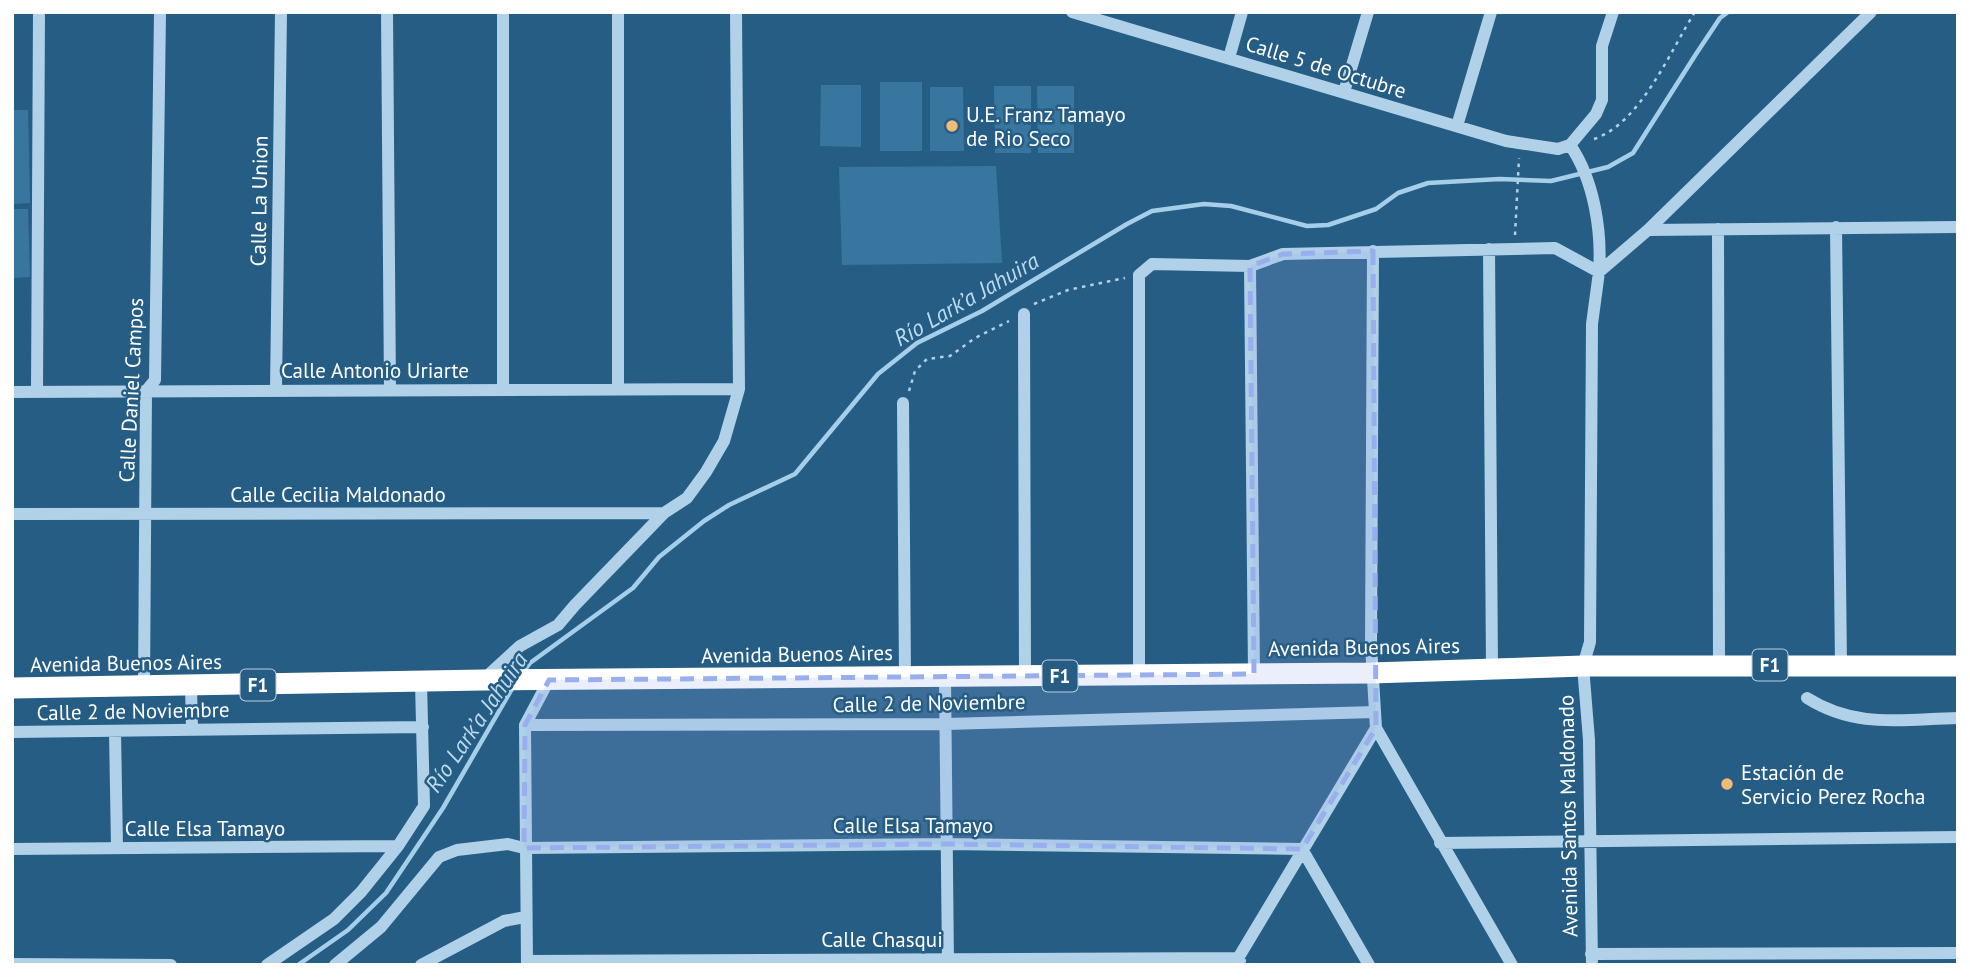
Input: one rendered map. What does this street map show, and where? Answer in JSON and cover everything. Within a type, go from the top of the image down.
[{"type":"highway","name":"F1","points":[[1583,666],[1958,666]]},
{"type":"highway","name":"Avenida Buenos Aires","points":[[12,688],[494,680],[1371,673],[1583,666]]},
{"type":"street","points":[[37,391],[39,12]]},
{"type":"street","name":"Calle Daniel Campos","points":[[144,687],[146,391],[155,380],[160,12]]},
{"type":"street","name":"Calle La Union","points":[[276,390],[281,12]]},
{"type":"street","points":[[387,12],[390,390]]},
{"type":"street","points":[[503,12],[503,388]]},
{"type":"street","points":[[618,12],[618,388]]},
{"type":"street","points":[[494,680],[520,646],[567,618],[575,605],[664,513],[687,498],[706,472],[723,441],[739,389],[736,12]]},
{"type":"street","name":"Calle 5 de Octubre","points":[[1072,12],[1117,19],[1229,58],[1529,146],[1558,149],[1570,145]]},
{"type":"street","points":[[1229,58],[1242,12]]},
{"type":"street","points":[[1344,92],[1368,12]]},
{"type":"street","points":[[1457,126],[1490,12]]},
{"type":"street","points":[[1570,145],[1596,114],[1602,100],[1602,46],[1613,12]]},
{"type":"street","points":[[1139,676],[1139,275],[1152,264],[1250,266],[1283,254],[1555,248],[1599,272],[1648,230],[1871,12]]},
{"type":"street","name":"Avenida Santos Maldonado","points":[[1570,145],[1581,161],[1601,242],[1591,324],[1590,642],[1583,666],[1589,740],[1591,960]]},
{"type":"street","points":[[1836,227],[1841,665]]},
{"type":"street","points":[[1648,230],[1958,227]]},
{"type":"street","points":[[1717,229],[1718,666]]},
{"type":"street","points":[[1489,250],[1492,669]]},
{"type":"street","points":[[1373,251],[1371,673],[1376,728],[1512,965]]},
{"type":"street","points":[[1250,266],[1254,674]]},
{"type":"street","points":[[1024,314],[1025,677]]},
{"type":"street","name":"Calle Antonio Uriarte","points":[[12,392],[739,389]]},
{"type":"street","points":[[903,403],[905,677]]},
{"type":"street","name":"Calle Cecilia Maldonado","points":[[12,514],[664,513]]},
{"type":"street","points":[[946,678],[948,961]]},
{"type":"street","points":[[527,963],[525,725],[543,680]]},
{"type":"street","points":[[267,965],[334,919],[398,846],[424,806],[421,682]]},
{"type":"street","points":[[191,687],[192,728]]},
{"type":"street","points":[[1807,698],[1828,712],[1856,720],[1958,718]]},
{"type":"street","name":"Calle 2 de Noviembre","points":[[525,725],[946,724],[1375,712]]},
{"type":"street","name":"Calle 2 de Noviembre","points":[[12,732],[423,727]]},
{"type":"street","points":[[1238,963],[1302,849],[1376,728]]},
{"type":"street","points":[[115,731],[117,847]]},
{"type":"street","points":[[1440,842],[1958,837]]},
{"type":"street","name":"Calle Elsa Tamayo","points":[[335,965],[381,927],[439,857],[457,850],[508,844],[524,848],[948,844],[1302,849]]},
{"type":"street","name":"Calle Elsa Tamayo","points":[[12,849],[398,846]]},
{"type":"street","points":[[1302,849],[1368,965]]},
{"type":"street","points":[[421,965],[504,921],[525,917]]},
{"type":"street","points":[[1591,960],[1958,953]]},
{"type":"street","name":"Calle Chasqui","points":[[527,963],[1238,963]]},
{"type":"street","points":[[12,964],[171,965]]},
{"type":"path","points":[[1570,145],[1601,136],[1623,119],[1664,68],[1695,12]]},
{"type":"path","points":[[1515,249],[1518,162]]},
{"type":"path","points":[[903,403],[920,365],[927,359],[950,356],[975,338],[1024,314],[1032,304],[1068,290],[1139,275]]},
{"type":"highlighted area","points":[[1373,251],[1376,728],[1302,849],[948,844],[524,848],[525,725],[549,680],[1254,674],[1250,266],[1283,254]]},
{"type":"shaded area","points":[[880,82],[922,82],[922,151],[880,151]]},
{"type":"shaded area","points":[[821,85],[861,85],[861,147],[820,146]]},
{"type":"shaded area","points":[[994,86],[1031,86],[1031,153],[995,153]]},
{"type":"shaded area","points":[[1037,86],[1074,86],[1074,153],[1038,153]]},
{"type":"shaded area","points":[[930,87],[963,87],[964,151],[930,151]]},
{"type":"shaded area","points":[[12,110],[28,110],[30,203],[12,204]]},
{"type":"shaded area","points":[[996,166],[1002,263],[842,265],[839,167]]},
{"type":"shaded area","points":[[12,209],[28,209],[30,277],[12,278]]},
{"type":"waterway","name":"Río Lark’a Jahuira","points":[[524,671],[530,663],[633,588],[659,557],[704,521],[729,505],[795,474],[878,374],[917,343],[982,311],[1127,224],[1152,211],[1204,204],[1231,206],[1307,226],[1328,225],[1376,209],[1398,193],[1428,183],[1500,179],[1551,181],[1608,167],[1633,153],[1720,18],[1728,12]]},
{"type":"waterway","name":"Río Lark’a Jahuira","points":[[298,965],[348,930],[386,893],[443,808],[513,687]]},
{"type":"place","name":"U.E. Franz Tamayo de Rio Seco","points":[[952,126]]},
{"type":"place","name":"Estación de Servicio Perez Rocha","points":[[1727,784]]}]
